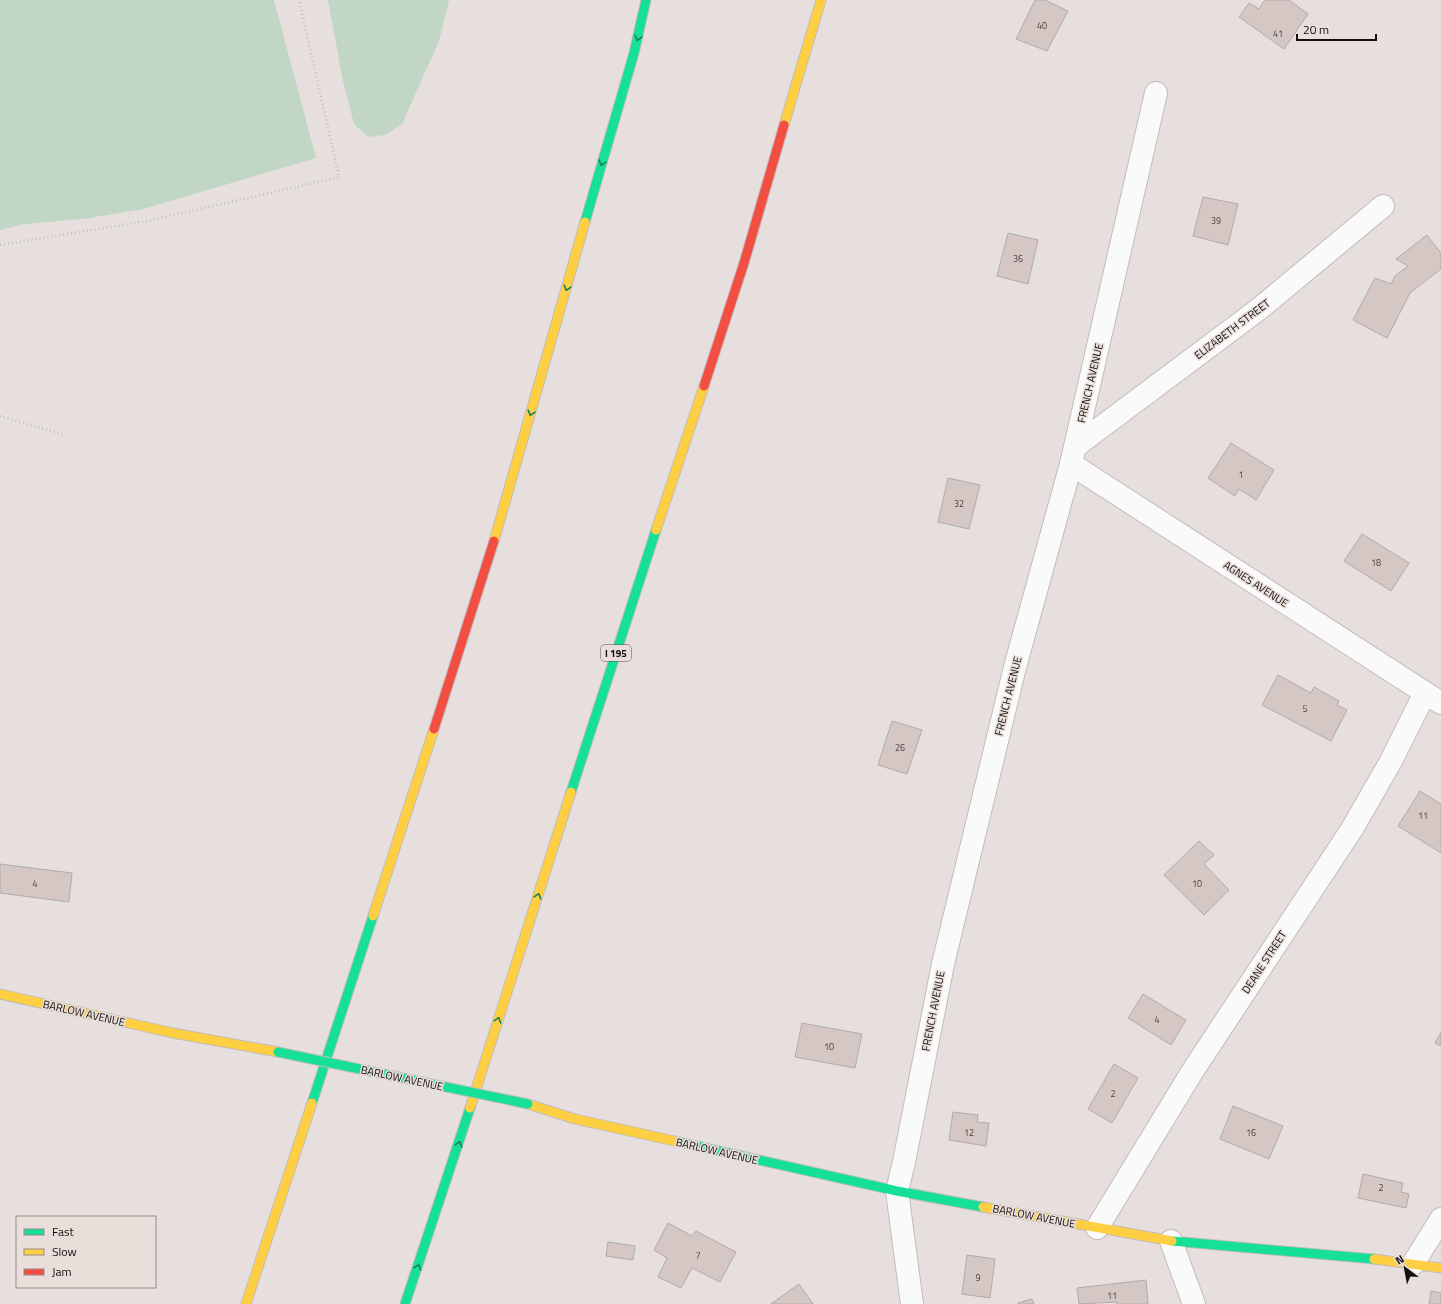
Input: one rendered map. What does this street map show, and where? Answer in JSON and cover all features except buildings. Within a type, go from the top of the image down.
[{"type":"main road","points":[[246,1304],[483,579],[634,53],[646,0]]},
{"type":"main road","name":"I 195","points":[[405,1304],[458,1147],[610,670],[744,263],[821,0]]},
{"type":"main road","name":"BARLOW AVENUE","points":[[0,994],[227,1044],[278,1052],[528,1104],[575,1119],[897,1191],[1171,1241],[1441,1268]]},
{"type":"street","name":"FRENCH AVENUE","points":[[912,1304],[897,1191],[944,956],[1015,668],[1074,455],[1156,93]]},
{"type":"street","name":"ELIZABETH STREET","points":[[1074,455],[1259,309],[1383,206]]},
{"type":"street","name":"AGNES AVENUE","points":[[1074,455],[1433,698]]},
{"type":"street","name":"DEANE STREET","points":[[1097,1228],[1192,1072],[1352,829],[1391,761],[1433,698]]},
{"type":"street","points":[[1412,1264],[1441,1219]]},
{"type":"street","points":[[1171,1241],[1194,1304]]},
{"type":"path","points":[[0,245],[147,221],[339,177],[299,0]]},
{"type":"path","points":[[0,416],[64,435]]},
{"type":"green space","points":[[0,0],[274,0],[316,158],[143,209],[83,219],[25,224],[0,230]]},
{"type":"green space","points":[[328,0],[449,0],[439,41],[402,124],[385,135],[368,137],[354,124],[343,81]]},
{"type":"traffic: fast","points":[[585,222],[634,53],[646,0]]},
{"type":"traffic: fast","points":[[571,792],[656,530]]},
{"type":"traffic: fast","points":[[312,1103],[373,916]]},
{"type":"traffic: fast","points":[[278,1052],[528,1104]]},
{"type":"traffic: fast","points":[[405,1304],[470,1108]]},
{"type":"traffic: fast","points":[[679,1142],[897,1191],[983,1207]]},
{"type":"traffic: fast","points":[[1172,1241],[1374,1259]]},
{"type":"traffic: slow","points":[[784,125],[821,0]]},
{"type":"traffic: slow","points":[[494,541],[585,222]]},
{"type":"traffic: slow","points":[[656,530],[704,386]]},
{"type":"traffic: slow","points":[[373,916],[434,729]]},
{"type":"traffic: slow","points":[[470,1108],[571,792]]},
{"type":"traffic: slow","points":[[0,994],[173,1033],[278,1052]]},
{"type":"traffic: slow","points":[[246,1304],[312,1103]]},
{"type":"traffic: slow","points":[[528,1104],[575,1119],[679,1142]]},
{"type":"traffic: slow","points":[[983,1207],[1172,1241]]},
{"type":"traffic: slow","points":[[1374,1259],[1441,1268]]},
{"type":"traffic: jam","points":[[704,386],[744,263],[784,125]]},
{"type":"traffic: jam","points":[[434,729],[494,541]]}]
